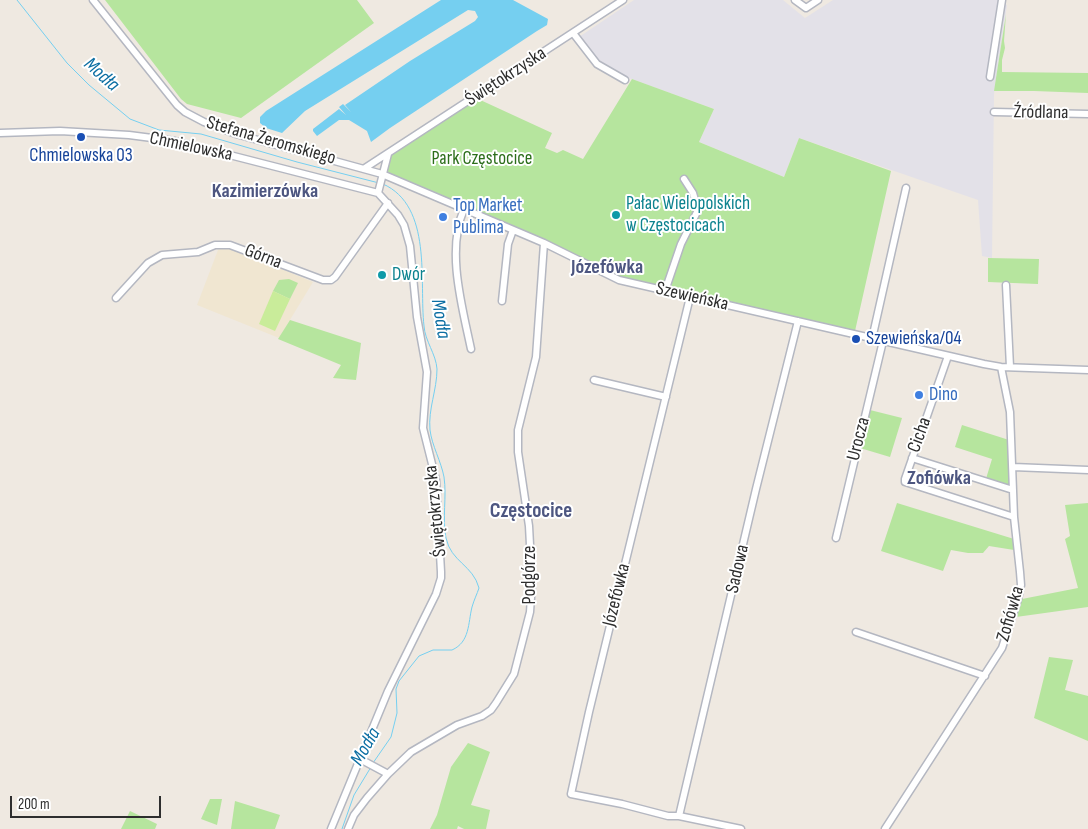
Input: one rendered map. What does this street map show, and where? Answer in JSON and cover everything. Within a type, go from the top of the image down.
[{"type":"street","name":"Stefana Żeromskiego","points":[[93,0],[169,97],[185,112],[229,132],[366,168],[380,183]]},
{"type":"street","name":"Świętokrzyska","points":[[366,168],[623,0]]},
{"type":"street","points":[[795,0],[806,8],[818,0]]},
{"type":"street","points":[[990,77],[1002,0]]},
{"type":"street","points":[[573,33],[597,64],[625,80]]},
{"type":"street","name":"Źródlana","points":[[994,112],[1088,114]]},
{"type":"street","name":"Chmielowska","points":[[0,133],[60,131],[129,135],[175,141],[380,183]]},
{"type":"street","points":[[380,183],[388,154]]},
{"type":"street","points":[[665,291],[682,244],[698,210],[693,193],[684,179]]},
{"type":"street","name":"Świętokrzyska","points":[[331,829],[362,761],[388,691],[436,594],[441,578],[436,480],[423,428],[427,372],[417,317],[410,246],[404,225],[388,203],[380,183]]},
{"type":"street","name":"Szewieńska","points":[[380,183],[464,209],[544,243],[619,280],[1001,367],[1088,370]]},
{"type":"street","points":[[872,338],[906,188]]},
{"type":"street","name":"Górna","points":[[116,298],[148,263],[162,255],[198,252],[215,244],[230,245],[323,280],[331,280],[388,203]]},
{"type":"street","points":[[464,209],[458,225],[456,259],[471,349]]},
{"type":"street","points":[[502,301],[508,244],[513,230]]},
{"type":"street","name":"Podgórze","points":[[348,829],[354,814],[388,774],[420,746],[457,725],[482,716],[491,710],[510,682],[517,665],[530,612],[532,583],[530,526],[518,452],[518,430],[536,357],[544,243]]},
{"type":"street","points":[[1006,285],[1010,367]]},
{"type":"street","name":"Józefówka","points":[[679,816],[668,816],[622,804],[571,794],[591,703],[690,297]]},
{"type":"street","name":"Sadowa","points":[[679,816],[756,489],[798,321]]},
{"type":"street","name":"Urocza","points":[[836,538],[883,341]]},
{"type":"street","name":"Cicha","points":[[948,356],[904,480],[909,484],[1014,517]]},
{"type":"street","name":"Zofiówka","points":[[885,829],[1002,648],[1021,585],[1014,517],[1010,412],[1001,367]]},
{"type":"street","points":[[594,380],[666,397]]},
{"type":"street","points":[[912,458],[1013,490]]},
{"type":"street","points":[[1013,467],[1088,470]]},
{"type":"street","points":[[856,632],[985,676]]},
{"type":"street","points":[[362,761],[388,774]]},
{"type":"street","points":[[679,816],[741,829]]},
{"type":"shaded area","points":[[634,0],[783,0],[805,18],[833,0],[998,0],[998,3],[1007,5],[994,94],[992,258],[982,256],[978,200],[799,138],[784,177],[699,142],[714,109],[626,77],[601,64],[579,37]]},
{"type":"shaded area","points":[[225,246],[313,282],[279,338],[197,305],[218,250]]},
{"type":"green space","points":[[105,0],[357,0],[374,23],[241,118],[187,104],[181,99]]},
{"type":"green space","points":[[1006,14],[1002,72],[1088,73],[1088,93],[994,91]]},
{"type":"green space","name":"Park Częstocice","points":[[632,79],[714,109],[699,142],[784,177],[799,138],[891,171],[855,331],[669,287],[683,245],[699,209],[681,244],[665,291],[619,280],[544,243],[382,174],[388,154],[476,98],[552,133],[545,148],[557,153],[563,150],[583,159]]},
{"type":"green space","points":[[988,258],[1039,259],[1038,284],[988,282]]},
{"type":"green space","points":[[289,279],[298,283],[290,299],[273,291],[279,280]]},
{"type":"green space","points":[[273,291],[290,299],[275,331],[259,324]]},
{"type":"green space","points":[[290,320],[361,343],[356,380],[333,378],[341,365],[278,339]]},
{"type":"green space","points":[[870,410],[902,418],[890,457],[860,448]]},
{"type":"green space","points":[[962,425],[1009,440],[1011,488],[985,482],[992,459],[955,447]]},
{"type":"green space","points":[[897,503],[1014,539],[1014,550],[989,546],[983,553],[951,550],[943,571],[881,551]]},
{"type":"green space","points":[[1088,503],[1088,607],[1016,617],[1022,599],[1078,588],[1065,539],[1070,536],[1065,505]]},
{"type":"green space","points":[[1049,657],[1073,660],[1065,690],[1088,696],[1088,741],[1034,718]]},
{"type":"green space","points":[[468,743],[490,752],[471,805],[490,810],[486,829],[464,829],[458,826],[457,829],[430,829],[437,815],[451,767]]},
{"type":"green space","points":[[210,799],[222,799],[217,825],[201,819]]},
{"type":"green space","points":[[235,801],[280,815],[275,829],[231,829]]},
{"type":"green space","points":[[130,811],[157,824],[155,829],[121,829]]},
{"type":"water","points":[[441,0],[513,0],[548,19],[547,25],[371,142],[367,131],[349,120],[339,120],[317,136],[313,129],[339,109],[346,115],[339,107],[343,104],[351,112],[345,105],[410,61],[475,21],[478,17],[475,11],[468,10],[305,111],[282,133],[266,128],[260,123],[260,117],[266,111]]},
{"type":"waterway","name":"Modła","points":[[17,0],[67,63],[89,85],[130,119],[159,130],[201,134],[297,162],[379,183]]},
{"type":"waterway","name":"Modła","points":[[373,763],[391,737],[397,713],[396,689],[399,681],[419,656],[433,650],[452,650],[458,647],[467,632],[472,607],[479,588],[472,574],[452,553],[446,538],[444,523],[444,477],[430,430],[430,415],[437,369],[424,326],[422,268],[417,227],[410,209],[399,195],[383,184]]},
{"type":"waterway","name":"Modła","points":[[342,829],[354,795],[371,767]]},
{"type":"place","name":"Chmielowska 03","points":[[81,137]]},
{"type":"place","name":"Pałac Wielopolskich w Częstocicach","points":[[616,215]]},
{"type":"place","name":"Top Market Publima","points":[[443,217]]},
{"type":"place","name":"Dwór","points":[[382,275]]},
{"type":"place","name":"Szewieńska/04","points":[[856,339]]},
{"type":"place","name":"Dino","points":[[919,395]]},
{"type":"district","name":"Kazimierzówka","points":[[265,192]]},
{"type":"district","name":"Józefówka","points":[[607,268]]},
{"type":"district","name":"Zofiówka","points":[[939,479]]},
{"type":"district","name":"Częstocice","points":[[531,512]]}]
